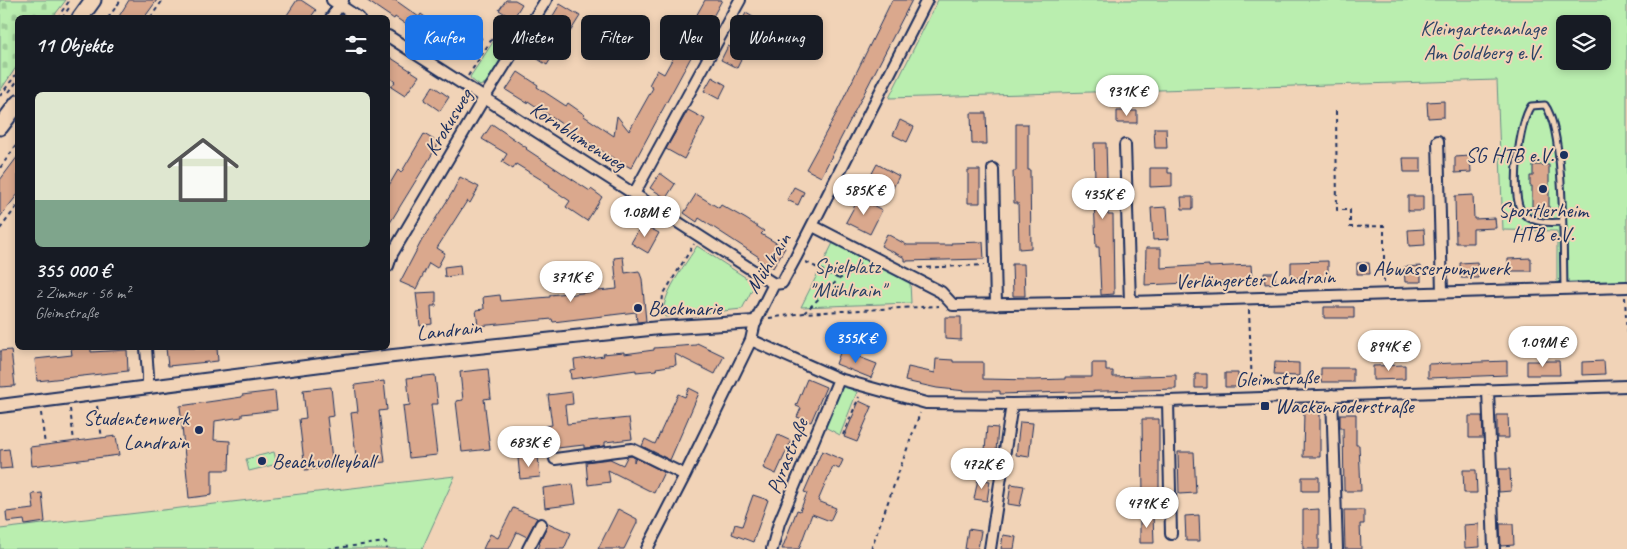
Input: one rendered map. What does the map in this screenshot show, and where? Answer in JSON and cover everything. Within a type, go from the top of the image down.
[{"type":"main road","points":[[82,15],[93,0]]},
{"type":"main road","points":[[0,127],[15,107]]},
{"type":"street","name":"Krokusweg","points":[[537,15],[546,0]]},
{"type":"street","points":[[634,194],[740,0]]},
{"type":"street","name":"Mühlrain","points":[[647,549],[686,474],[751,340],[755,322],[774,284],[782,283],[813,226],[927,0]]},
{"type":"street","points":[[332,15],[338,2],[355,15]]},
{"type":"street","name":"Kornblumenweg","points":[[390,37],[774,284]]},
{"type":"street","name":"Krokusweg","points":[[390,260],[484,98],[508,60]]},
{"type":"street","points":[[1438,141],[1442,292]]},
{"type":"street","points":[[1125,146],[1130,302]]},
{"type":"street","points":[[993,169],[996,306]]},
{"type":"street","points":[[813,226],[941,292],[953,306]]},
{"type":"street","name":"Verlängerter Landrain","points":[[953,306],[1626,287]]},
{"type":"street","name":"Landrain","points":[[0,406],[148,388],[383,352],[659,328],[755,322]]},
{"type":"street","name":"Gleimstraße","points":[[751,340],[839,379],[924,402],[1012,404],[1627,386]]},
{"type":"street","points":[[146,350],[148,388]]},
{"type":"street","name":"Pyrastraße","points":[[772,549],[779,523],[839,379]]},
{"type":"street","points":[[1488,390],[1494,549]]},
{"type":"street","points":[[1332,395],[1336,549]]},
{"type":"street","points":[[1168,400],[1171,534]]},
{"type":"street","points":[[990,549],[1012,404]]},
{"type":"street","points":[[555,459],[632,449],[686,474]]},
{"type":"street","points":[[528,549],[541,524]]},
{"type":"lane","points":[[1562,222],[1552,223],[1527,217],[1521,211],[1516,199],[1522,126],[1525,113],[1531,106],[1544,105],[1549,111],[1557,145],[1561,180],[1564,288]]},
{"type":"path","points":[[59,15],[70,0]]},
{"type":"path","points":[[110,15],[121,0]]},
{"type":"path","points":[[152,15],[162,0]]},
{"type":"path","points":[[463,84],[493,37]]},
{"type":"path","points":[[0,96],[15,76]]},
{"type":"path","points":[[1336,111],[1337,210],[1350,210],[1350,227],[1384,226],[1384,294]]},
{"type":"path","points":[[0,168],[15,147]]},
{"type":"path","points":[[0,229],[15,209]]},
{"type":"path","points":[[659,328],[664,295],[699,236]]},
{"type":"path","points":[[804,313],[839,279],[854,272],[866,254]]},
{"type":"path","points":[[796,257],[839,279]]},
{"type":"path","points":[[894,269],[995,265]]},
{"type":"path","points":[[1626,287],[1627,337]]},
{"type":"path","points":[[1249,298],[1252,398]]},
{"type":"path","points":[[755,322],[778,316],[804,313],[953,306]]},
{"type":"path","points":[[843,435],[864,385]]},
{"type":"path","points":[[95,394],[102,438]]},
{"type":"path","points":[[69,397],[74,442]]},
{"type":"path","points":[[39,400],[45,445]]},
{"type":"path","points":[[871,549],[924,402]]},
{"type":"path","points":[[328,549],[386,542],[387,549]]},
{"type":"green space","points":[[0,0],[66,0],[55,15],[15,15],[15,69],[0,91]]},
{"type":"green space","name":"Kleingartenanlage Am Goldberg e.V.","points":[[938,0],[1627,0],[1627,284],[1569,285],[1557,283],[1557,231],[1503,230],[1497,80],[889,98]]},
{"type":"green space","points":[[493,42],[493,60],[500,60],[487,82],[480,86],[470,77]]},
{"type":"green space","name":"Spielplatz \"Mühlrain\"","points":[[834,241],[910,282],[911,303],[801,307]]},
{"type":"green space","points":[[697,246],[751,281],[753,288],[742,309],[665,317],[665,301],[669,291]]},
{"type":"green space","points":[[841,385],[857,392],[840,435],[823,426]]},
{"type":"green space","name":"Beachvolleyball","points":[[274,452],[277,464],[249,471],[246,459]]},
{"type":"green space","points":[[455,476],[422,549],[0,549],[0,529]]},
{"type":"building","points":[[129,0],[157,0],[146,15],[120,15]]},
{"type":"building","points":[[297,0],[301,0],[316,10],[312,15],[287,15]]},
{"type":"building","points":[[366,0],[395,0],[416,15],[405,15],[405,24]]},
{"type":"building","points":[[506,0],[515,0],[522,4],[515,15],[507,15],[499,10]]},
{"type":"building","points":[[705,0],[722,0],[714,15],[697,15]]},
{"type":"building","points":[[892,0],[912,0],[821,177],[806,169],[836,114]]},
{"type":"building","points":[[560,4],[580,16],[571,30],[571,15],[553,15]]},
{"type":"building","points":[[728,46],[730,47],[730,60],[741,60],[737,68],[721,60]]},
{"type":"building","points":[[390,57],[419,76],[405,96],[391,87],[395,82],[390,78]]},
{"type":"building","points":[[539,60],[550,60],[547,65]]},
{"type":"building","points":[[672,60],[690,60],[631,168],[606,154],[528,101],[527,103],[506,90],[518,72],[566,106],[568,103],[614,136],[617,116],[629,131],[653,88],[649,85],[657,70],[664,74]]},
{"type":"building","points":[[712,77],[726,85],[719,99],[704,91]]},
{"type":"building","points":[[433,86],[449,97],[440,111],[424,100]]},
{"type":"building","points":[[1444,101],[1444,117],[1428,118],[1427,102]]},
{"type":"building","points":[[688,110],[705,119],[684,159],[666,149]]},
{"type":"building","points":[[1117,111],[1137,111],[1137,123],[1117,123]]},
{"type":"building","points":[[971,113],[986,113],[987,144],[972,144]]},
{"type":"building","points":[[900,120],[914,127],[907,142],[893,135]]},
{"type":"building","points":[[492,124],[526,149],[602,197],[587,221],[566,207],[570,201],[549,187],[550,185],[516,164],[513,169],[502,162],[507,154],[482,139]]},
{"type":"building","points":[[1016,124],[1028,124],[1028,170],[1030,170],[1031,248],[1019,249],[1018,203],[1014,203],[1013,171],[1016,171]]},
{"type":"building","points":[[1154,128],[1166,128],[1167,148],[1155,148]]},
{"type":"building","points":[[424,134],[439,143],[390,223],[390,184],[398,170],[401,173]]},
{"type":"building","points":[[1094,143],[1106,143],[1108,215],[1113,215],[1114,294],[1101,295],[1099,247],[1096,247],[1094,198],[1091,198],[1091,180],[1095,180]]},
{"type":"building","points":[[1470,156],[1471,172],[1455,173],[1455,157]]},
{"type":"building","points":[[1403,158],[1421,158],[1421,172],[1404,172]]},
{"type":"building","points":[[15,160],[15,198],[0,217],[0,180]]},
{"type":"building","points":[[877,164],[899,176],[892,190],[869,179]]},
{"type":"building","name":"Sportlerheim HTB e.V.","points":[[1533,165],[1549,165],[1549,214],[1532,214],[1530,176],[1533,176]]},
{"type":"building","points":[[1150,168],[1168,168],[1168,173],[1172,173],[1172,186],[1150,187]]},
{"type":"building","points":[[968,170],[980,170],[980,203],[968,203]]},
{"type":"building","points":[[660,173],[675,184],[666,198],[650,188]]},
{"type":"building","points":[[460,177],[479,187],[470,203],[467,201],[437,248],[445,253],[437,268],[429,263],[416,289],[400,282],[422,240]]},
{"type":"building","points":[[794,187],[804,192],[798,205],[787,200]]},
{"type":"building","points":[[696,194],[719,208],[721,205],[746,219],[764,231],[761,234],[785,248],[773,268],[757,259],[759,257],[699,218],[697,222],[684,213]]},
{"type":"building","points":[[1473,195],[1474,219],[1495,218],[1496,228],[1473,229],[1473,243],[1456,243],[1455,196]]},
{"type":"building","points":[[1408,196],[1423,196],[1423,211],[1408,211]]},
{"type":"building","points":[[1181,197],[1193,197],[1193,209],[1182,209]]},
{"type":"building","points":[[859,198],[882,210],[870,234],[846,222]]},
{"type":"building","points":[[1167,207],[1169,239],[1153,240],[1151,208]]},
{"type":"building","points":[[642,224],[659,233],[648,253],[631,243]]},
{"type":"building","points":[[1424,229],[1425,245],[1409,246],[1408,230]]},
{"type":"building","points":[[887,234],[907,245],[951,245],[951,243],[983,242],[984,259],[905,261],[905,258],[881,246]]},
{"type":"building","points":[[1146,248],[1161,248],[1161,268],[1251,265],[1252,280],[1145,285]]},
{"type":"building","points":[[623,257],[625,273],[639,271],[642,279],[646,321],[637,322],[636,312],[553,322],[552,319],[478,326],[476,310],[484,309],[483,297],[500,295],[501,301],[550,297],[550,295],[589,292],[588,286],[597,285],[598,291],[617,289],[614,258]]},
{"type":"building","points":[[1531,258],[1531,271],[1508,271],[1508,259]]},
{"type":"building","points":[[1328,261],[1328,277],[1291,278],[1291,262]]},
{"type":"building","points":[[1477,262],[1478,278],[1461,278],[1460,263]]},
{"type":"building","name":"Abwasserpumpwerk","points":[[1357,263],[1369,263],[1370,274],[1357,274]]},
{"type":"building","points":[[1012,264],[1024,264],[1025,296],[1013,296]]},
{"type":"building","points":[[460,265],[461,275],[445,277],[444,267]]},
{"type":"building","points":[[1421,266],[1421,282],[1405,282],[1404,267]]},
{"type":"building","points":[[1264,273],[1275,273],[1275,283],[1265,284]]},
{"type":"building","points":[[436,292],[436,306],[431,306],[432,324],[420,326],[416,293]]},
{"type":"building","points":[[1324,307],[1354,307],[1354,318],[1324,318]]},
{"type":"building","points":[[945,317],[961,317],[961,340],[945,339]]},
{"type":"building","points":[[697,343],[724,356],[715,374],[675,354],[676,365],[656,368],[657,370],[636,372],[636,370],[571,379],[570,370],[575,369],[574,360],[604,356],[603,354],[624,352],[624,354],[654,350],[654,348],[696,345]]},
{"type":"building","points":[[11,350],[15,386],[0,387],[0,351]]},
{"type":"building","points":[[71,350],[91,350],[91,352],[127,350],[128,371],[37,381],[35,359],[72,355]]},
{"type":"building","points":[[166,350],[217,350],[218,361],[168,366]]},
{"type":"building","points":[[841,350],[877,364],[871,378],[836,364]]},
{"type":"building","points":[[936,359],[953,360],[953,362],[983,362],[983,379],[1033,380],[1092,377],[1092,363],[1106,363],[1106,371],[1113,371],[1113,377],[1176,375],[1176,389],[1000,394],[1000,391],[966,391],[937,388],[905,381],[908,367],[935,373]]},
{"type":"building","points":[[1507,361],[1507,375],[1428,378],[1428,364]]},
{"type":"building","points":[[1527,361],[1559,361],[1560,375],[1527,375]]},
{"type":"building","points":[[1604,361],[1605,374],[1582,375],[1582,362]]},
{"type":"building","points":[[1275,362],[1299,363],[1299,376],[1274,375]]},
{"type":"building","points":[[1405,365],[1405,379],[1373,380],[1373,366]]},
{"type":"building","points":[[1321,368],[1353,368],[1353,382],[1321,382]]},
{"type":"building","points":[[488,369],[491,398],[484,399],[490,449],[462,452],[456,401],[463,400],[460,372]]},
{"type":"building","points":[[1225,373],[1238,373],[1238,387],[1225,387]]},
{"type":"building","points":[[1195,374],[1207,374],[1207,388],[1195,388]]},
{"type":"building","points":[[435,375],[438,404],[431,404],[437,455],[409,458],[403,406],[410,405],[407,378]]},
{"type":"building","points":[[807,379],[826,387],[811,422],[797,417],[801,408],[796,406]]},
{"type":"building","points":[[384,381],[387,410],[379,411],[385,462],[357,465],[351,413],[358,412],[355,385]]},
{"type":"building","points":[[331,387],[334,416],[327,417],[333,467],[305,470],[299,419],[306,418],[303,390]]},
{"type":"building","points":[[689,388],[699,393],[670,460],[642,446],[645,439],[655,444],[678,394],[685,397]]},
{"type":"building","name":"Studentenwerk Landrain","points":[[275,391],[277,410],[242,414],[242,417],[215,421],[214,440],[230,441],[229,470],[212,470],[212,495],[189,498],[180,406]]},
{"type":"building","points":[[572,392],[573,404],[565,405],[567,424],[629,418],[632,439],[605,442],[605,446],[584,448],[584,445],[548,449],[545,426],[552,425],[548,395]]},
{"type":"building","points":[[859,401],[872,407],[857,442],[844,437]]},
{"type":"building","points":[[1304,412],[1320,412],[1320,457],[1303,457]]},
{"type":"building","points":[[1340,414],[1356,414],[1356,445],[1359,445],[1361,491],[1344,491],[1343,428],[1340,428]]},
{"type":"building","points":[[1497,415],[1508,415],[1509,438],[1497,438]]},
{"type":"building","points":[[1469,416],[1482,416],[1483,438],[1469,438]]},
{"type":"building","points":[[1142,419],[1159,419],[1159,494],[1143,495]]},
{"type":"building","points":[[1020,422],[1033,423],[1029,457],[1016,455]]},
{"type":"building","points":[[987,427],[998,428],[996,452],[985,450]]},
{"type":"building","points":[[778,435],[791,441],[776,474],[763,468]]},
{"type":"building","points":[[116,436],[119,455],[32,466],[30,447]]},
{"type":"building","points":[[9,449],[12,468],[0,469],[0,450]]},
{"type":"building","points":[[822,451],[843,460],[839,469],[833,466],[818,501],[836,508],[830,521],[812,514],[799,549],[782,549],[797,510],[800,511],[807,493],[804,492]]},
{"type":"building","points":[[1178,452],[1194,452],[1196,493],[1179,494]]},
{"type":"building","points":[[538,456],[540,477],[520,479],[518,458]]},
{"type":"building","points":[[627,457],[634,457],[634,462],[636,458],[664,472],[654,493],[608,470],[610,482],[588,485],[586,462],[610,459],[623,465]]},
{"type":"building","points":[[1498,469],[1510,469],[1511,491],[1499,492]]},
{"type":"building","points":[[1463,470],[1476,470],[1477,493],[1464,493]]},
{"type":"building","points":[[1302,477],[1319,477],[1319,491],[1302,491]]},
{"type":"building","points":[[978,479],[990,481],[987,501],[974,499]]},
{"type":"building","points":[[573,484],[576,504],[545,508],[543,488]]},
{"type":"building","points":[[1011,484],[1024,486],[1020,506],[1008,504]]},
{"type":"building","points":[[42,493],[45,522],[25,525],[24,520],[7,522],[6,512],[34,509],[32,494]]},
{"type":"building","points":[[753,495],[768,500],[753,542],[732,534],[735,524],[742,526]]},
{"type":"building","points":[[513,508],[537,518],[527,537],[517,532],[509,549],[483,549],[490,534],[498,538]]},
{"type":"building","points":[[618,509],[637,519],[637,523],[624,549],[598,549]]},
{"type":"building","points":[[1319,509],[1319,549],[1303,549],[1303,510]]},
{"type":"building","points":[[1344,510],[1364,510],[1364,524],[1360,524],[1361,549],[1345,549]]},
{"type":"building","points":[[1153,515],[1154,543],[1140,543],[1140,516]]},
{"type":"building","points":[[1199,515],[1200,541],[1186,541],[1185,516]]},
{"type":"building","points":[[548,523],[571,533],[564,549],[538,549]]},
{"type":"building","points":[[1479,524],[1480,547],[1465,548],[1464,525]]},
{"type":"building","points":[[1500,524],[1513,524],[1514,545],[1501,546]]},
{"type":"building","points":[[968,529],[981,531],[978,549],[965,549]]},
{"type":"building","points":[[1003,535],[1016,537],[1014,549],[1001,549]]},
{"type":"place","name":"SG HTB e.V.","points":[[1564,155]]},
{"type":"place","name":"Sportlerheim HTB e.V.","points":[[1543,189]]},
{"type":"place","name":"Abwasserpumpwerk","points":[[1363,268]]},
{"type":"place","name":"Backmarie","points":[[638,308]]},
{"type":"place","name":"Wackenroderstraße","points":[[1265,406]]},
{"type":"place","name":"Studentenwerk Landrain","points":[[199,430]]},
{"type":"place","name":"Beachvolleyball","points":[[262,461]]}]
